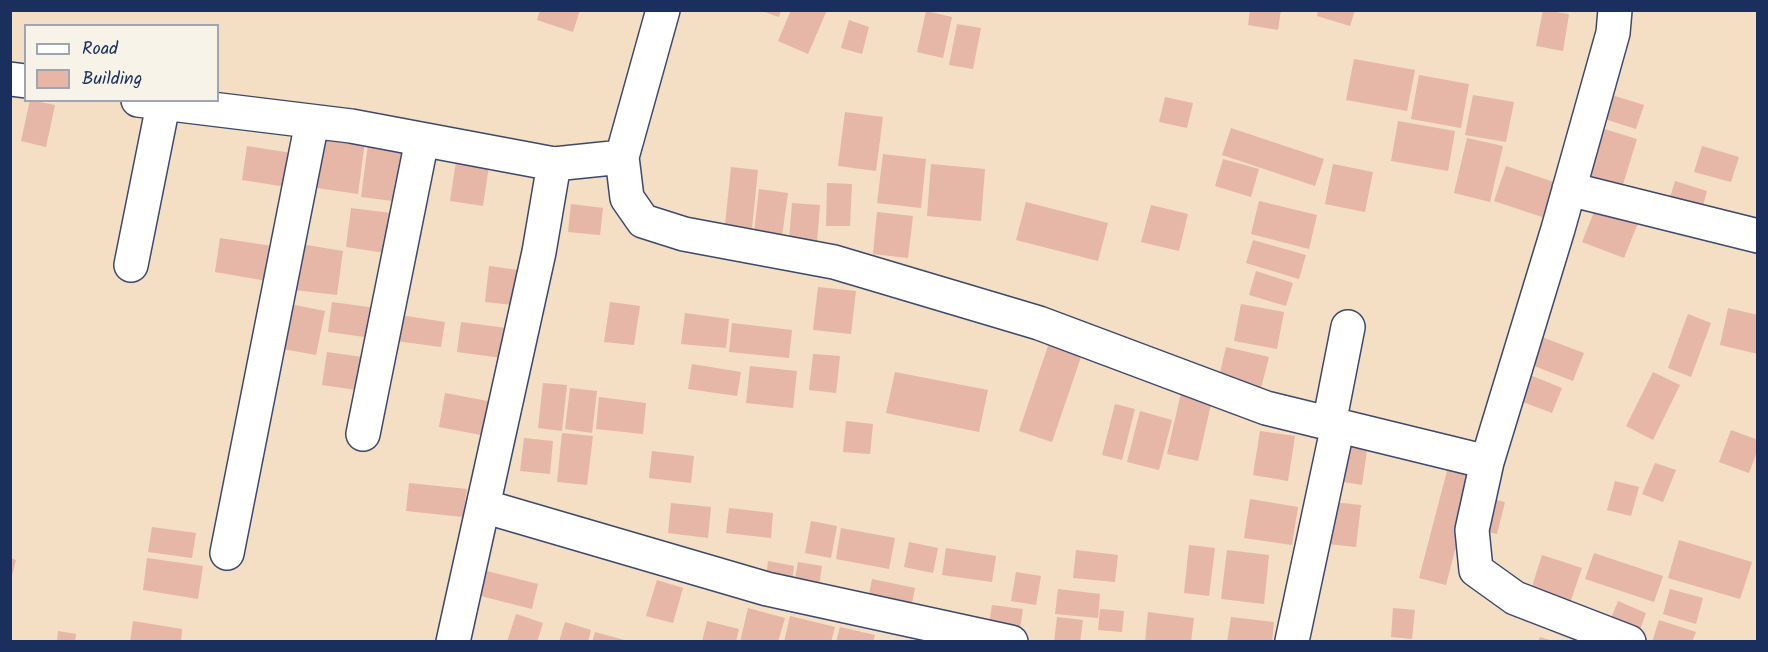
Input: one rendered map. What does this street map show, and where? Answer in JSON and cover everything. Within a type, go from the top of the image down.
[{"type":"street","points":[[663,10],[622,157],[627,198],[643,220],[684,234],[834,262],[1039,323],[1266,408],[1487,462]]},
{"type":"street","points":[[1615,10],[1613,33],[1487,462],[1472,530],[1476,570],[1515,598],[1629,642]]},
{"type":"street","points":[[132,265],[150,103],[351,126],[554,164],[622,157]]},
{"type":"street","points":[[227,553],[312,122]]},
{"type":"street","points":[[363,434],[422,140]]},
{"type":"street","points":[[453,642],[539,252],[554,164]]},
{"type":"street","points":[[1569,189],[1758,236]]},
{"type":"street","points":[[1292,641],[1333,425],[1348,327]]},
{"type":"street","points":[[483,506],[767,590],[1011,642]]},
{"type":"building","points":[[540,10],[580,10],[573,32],[537,20]]},
{"type":"building","points":[[759,10],[781,10],[779,17]]},
{"type":"building","points":[[791,10],[827,10],[808,54],[778,41]]},
{"type":"building","points":[[1250,10],[1281,10],[1278,30],[1248,25]]},
{"type":"building","points":[[1318,10],[1355,10],[1350,26],[1317,16]]},
{"type":"building","points":[[1543,10],[1569,14],[1563,51],[1536,46]]},
{"type":"building","points":[[926,11],[952,17],[943,58],[917,52]]},
{"type":"building","points":[[849,20],[869,27],[862,54],[841,48]]},
{"type":"building","points":[[957,24],[981,28],[973,69],[949,65]]},
{"type":"building","points":[[1354,59],[1415,70],[1407,111],[1346,100]]},
{"type":"building","points":[[1419,75],[1469,84],[1461,128],[1411,119]]},
{"type":"building","points":[[1599,91],[1644,105],[1636,129],[1592,115]]},
{"type":"building","points":[[1473,95],[1514,102],[1506,142],[1465,135]]},
{"type":"building","points":[[1165,97],[1193,103],[1187,128],[1159,122]]},
{"type":"building","points":[[30,102],[55,105],[46,147],[21,141]]},
{"type":"building","points":[[845,112],[883,117],[876,171],[838,166]]},
{"type":"building","points":[[1398,121],[1455,131],[1448,171],[1391,161]]},
{"type":"building","points":[[1231,128],[1324,159],[1315,186],[1222,155]]},
{"type":"building","points":[[1601,128],[1637,139],[1621,191],[1585,181]]},
{"type":"building","points":[[317,134],[365,141],[358,194],[310,187]]},
{"type":"building","points":[[1467,138],[1503,146],[1490,202],[1454,193]]},
{"type":"building","points":[[368,144],[409,150],[401,202],[361,197]]},
{"type":"building","points":[[247,146],[298,154],[293,188],[242,180]]},
{"type":"building","points":[[1702,146],[1739,157],[1731,182],[1694,172]]},
{"type":"building","points":[[457,154],[490,159],[483,206],[450,201]]},
{"type":"building","points":[[883,154],[926,159],[921,208],[877,203]]},
{"type":"building","points":[[1223,159],[1259,169],[1251,197],[1215,186]]},
{"type":"building","points":[[931,164],[985,169],[981,221],[927,216]]},
{"type":"building","points":[[1333,164],[1373,172],[1365,212],[1325,204]]},
{"type":"building","points":[[1506,166],[1557,183],[1545,218],[1494,201]]},
{"type":"building","points":[[731,167],[758,170],[752,228],[725,225]]},
{"type":"building","points":[[1675,181],[1707,191],[1700,217],[1667,207]]},
{"type":"building","points":[[827,183],[852,184],[850,226],[826,226]]},
{"type":"building","points":[[759,189],[788,193],[782,236],[754,233]]},
{"type":"building","points":[[1259,201],[1317,215],[1309,249],[1251,234]]},
{"type":"building","points":[[1026,202],[1108,223],[1098,261],[1016,240]]},
{"type":"building","points":[[792,203],[820,205],[817,242],[789,239]]},
{"type":"building","points":[[571,204],[603,208],[600,235],[568,232]]},
{"type":"building","points":[[1151,205],[1188,214],[1179,251],[1141,242]]},
{"type":"building","points":[[1596,207],[1638,223],[1624,258],[1582,242]]},
{"type":"building","points":[[351,208],[391,213],[385,253],[346,247]]},
{"type":"building","points":[[877,212],[913,216],[908,258],[873,254]]},
{"type":"building","points":[[220,238],[272,246],[267,281],[215,272]]},
{"type":"building","points":[[1253,240],[1306,255],[1299,279],[1246,263]]},
{"type":"building","points":[[301,244],[343,251],[337,295],[294,290]]},
{"type":"building","points":[[489,266],[518,270],[513,305],[485,302]]},
{"type":"building","points":[[1256,271],[1293,283],[1286,306],[1249,295]]},
{"type":"building","points":[[818,287],[856,291],[851,334],[813,330]]},
{"type":"building","points":[[332,302],[376,308],[372,338],[328,332]]},
{"type":"building","points":[[610,302],[640,306],[634,345],[604,342]]},
{"type":"building","points":[[285,303],[325,311],[316,355],[277,348]]},
{"type":"building","points":[[1241,304],[1284,312],[1277,349],[1234,341]]},
{"type":"building","points":[[1728,308],[1758,315],[1758,354],[1720,345]]},
{"type":"building","points":[[685,313],[729,319],[726,348],[681,344]]},
{"type":"building","points":[[1688,314],[1711,323],[1691,377],[1668,368]]},
{"type":"building","points":[[400,315],[445,322],[441,347],[396,341]]},
{"type":"building","points":[[461,322],[514,329],[509,359],[457,352]]},
{"type":"building","points":[[732,323],[792,330],[789,358],[729,352]]},
{"type":"building","points":[[1539,336],[1584,353],[1573,381],[1529,364]]},
{"type":"building","points":[[1049,343],[1082,354],[1052,442],[1019,431]]},
{"type":"building","points":[[1226,347],[1269,357],[1259,396],[1217,386]]},
{"type":"building","points":[[327,352],[362,357],[357,390],[322,385]]},
{"type":"building","points":[[813,354],[840,356],[836,393],[809,390]]},
{"type":"building","points":[[692,364],[741,372],[737,396],[688,389]]},
{"type":"building","points":[[750,366],[797,371],[793,408],[746,403]]},
{"type":"building","points":[[895,372],[988,390],[979,432],[886,413]]},
{"type":"building","points":[[1653,372],[1680,385],[1653,440],[1626,426]]},
{"type":"building","points":[[1525,373],[1562,388],[1552,413],[1515,399]]},
{"type":"building","points":[[543,383],[567,385],[562,431],[538,428]]},
{"type":"building","points":[[570,388],[597,391],[592,433],[565,429]]},
{"type":"building","points":[[445,393],[498,403],[491,437],[439,427]]},
{"type":"building","points":[[1181,393],[1212,400],[1198,461],[1167,454]]},
{"type":"building","points":[[599,397],[646,403],[643,434],[596,429]]},
{"type":"building","points":[[1115,404],[1135,409],[1122,460],[1102,455]]},
{"type":"building","points":[[1140,411],[1172,420],[1159,470],[1127,462]]},
{"type":"building","points":[[846,421],[873,424],[870,454],[843,452]]},
{"type":"building","points":[[1731,430],[1758,440],[1758,449],[1749,473],[1719,462]]},
{"type":"building","points":[[1260,431],[1295,436],[1288,481],[1253,475]]},
{"type":"building","points":[[562,433],[593,436],[587,485],[557,482]]},
{"type":"building","points":[[1344,433],[1369,436],[1362,485],[1337,481]]},
{"type":"building","points":[[524,438],[553,441],[550,474],[520,471]]},
{"type":"building","points":[[652,451],[694,456],[691,483],[649,478]]},
{"type":"building","points":[[1655,463],[1676,470],[1663,502],[1642,494]]},
{"type":"building","points":[[1448,467],[1475,474],[1446,585],[1419,578]]},
{"type":"building","points":[[1615,481],[1639,487],[1631,516],[1607,510]]},
{"type":"building","points":[[409,483],[467,489],[463,517],[406,511]]},
{"type":"building","points":[[1483,497],[1505,502],[1497,534],[1475,529]]},
{"type":"building","points":[[1250,499],[1298,507],[1292,545],[1244,538]]},
{"type":"building","points":[[1333,502],[1361,505],[1356,547],[1328,544]]},
{"type":"building","points":[[671,503],[711,507],[708,538],[668,533]]},
{"type":"building","points":[[729,508],[773,513],[771,538],[726,533]]},
{"type":"building","points":[[811,521],[837,526],[831,558],[805,553]]},
{"type":"building","points":[[152,527],[196,533],[192,558],[148,552]]},
{"type":"building","points":[[841,528],[895,538],[889,569],[836,559]]},
{"type":"building","points":[[1679,540],[1752,562],[1740,599],[1668,578]]},
{"type":"building","points":[[909,542],[938,548],[933,573],[904,567]]},
{"type":"building","points":[[1189,545],[1215,548],[1209,596],[1184,593]]},
{"type":"building","points":[[946,548],[996,556],[992,582],[942,575]]},
{"type":"building","points":[[1076,550],[1118,555],[1115,582],[1073,578]]},
{"type":"building","points":[[1227,550],[1269,555],[1264,604],[1221,599]]},
{"type":"building","points":[[1594,553],[1663,576],[1654,602],[1585,579]]},
{"type":"building","points":[[1542,555],[1582,568],[1570,603],[1531,590]]},
{"type":"building","points":[[10,558],[16,560],[11,579],[10,579]]},
{"type":"building","points":[[147,558],[203,566],[198,599],[143,590]]},
{"type":"building","points":[[768,561],[794,566],[791,589],[765,585]]},
{"type":"building","points":[[798,562],[822,566],[817,599],[792,595]]},
{"type":"building","points":[[475,568],[538,584],[532,609],[469,593]]},
{"type":"building","points":[[1016,572],[1041,576],[1036,605],[1011,601]]},
{"type":"building","points":[[872,579],[915,588],[908,623],[865,614]]},
{"type":"building","points":[[657,580],[683,588],[673,623],[646,616]]},
{"type":"building","points":[[1058,589],[1100,594],[1098,618],[1055,614]]},
{"type":"building","points":[[1670,589],[1703,598],[1696,624],[1663,614]]},
{"type":"building","points":[[1618,601],[1646,613],[1637,638],[1608,626]]},
{"type":"building","points":[[992,605],[1023,609],[1018,642],[986,642]]},
{"type":"building","points":[[748,608],[785,618],[778,642],[740,642]]},
{"type":"building","points":[[1393,608],[1415,610],[1412,639],[1391,637]]},
{"type":"building","points":[[1100,609],[1124,611],[1122,632],[1098,630]]},
{"type":"building","points":[[1148,612],[1194,618],[1191,642],[1145,642]]},
{"type":"building","points":[[516,614],[543,623],[537,642],[507,642]]},
{"type":"building","points":[[790,616],[835,627],[831,642],[784,642]]},
{"type":"building","points":[[1057,617],[1083,620],[1080,642],[1054,642]]},
{"type":"building","points":[[1231,617],[1274,622],[1272,642],[1227,642]]},
{"type":"building","points":[[1659,620],[1696,632],[1692,642],[1652,642]]},
{"type":"building","points":[[133,621],[182,629],[181,642],[130,642]]},
{"type":"building","points":[[707,621],[739,629],[736,642],[702,642]]},
{"type":"building","points":[[565,622],[591,630],[588,642],[559,642]]},
{"type":"building","points":[[840,627],[875,635],[873,642],[836,642]]},
{"type":"building","points":[[58,631],[76,634],[75,642],[57,642]]},
{"type":"building","points":[[595,632],[628,641],[628,642],[592,642]]},
{"type":"building","points":[[1540,637],[1554,641],[1554,642],[1538,642]]}]
